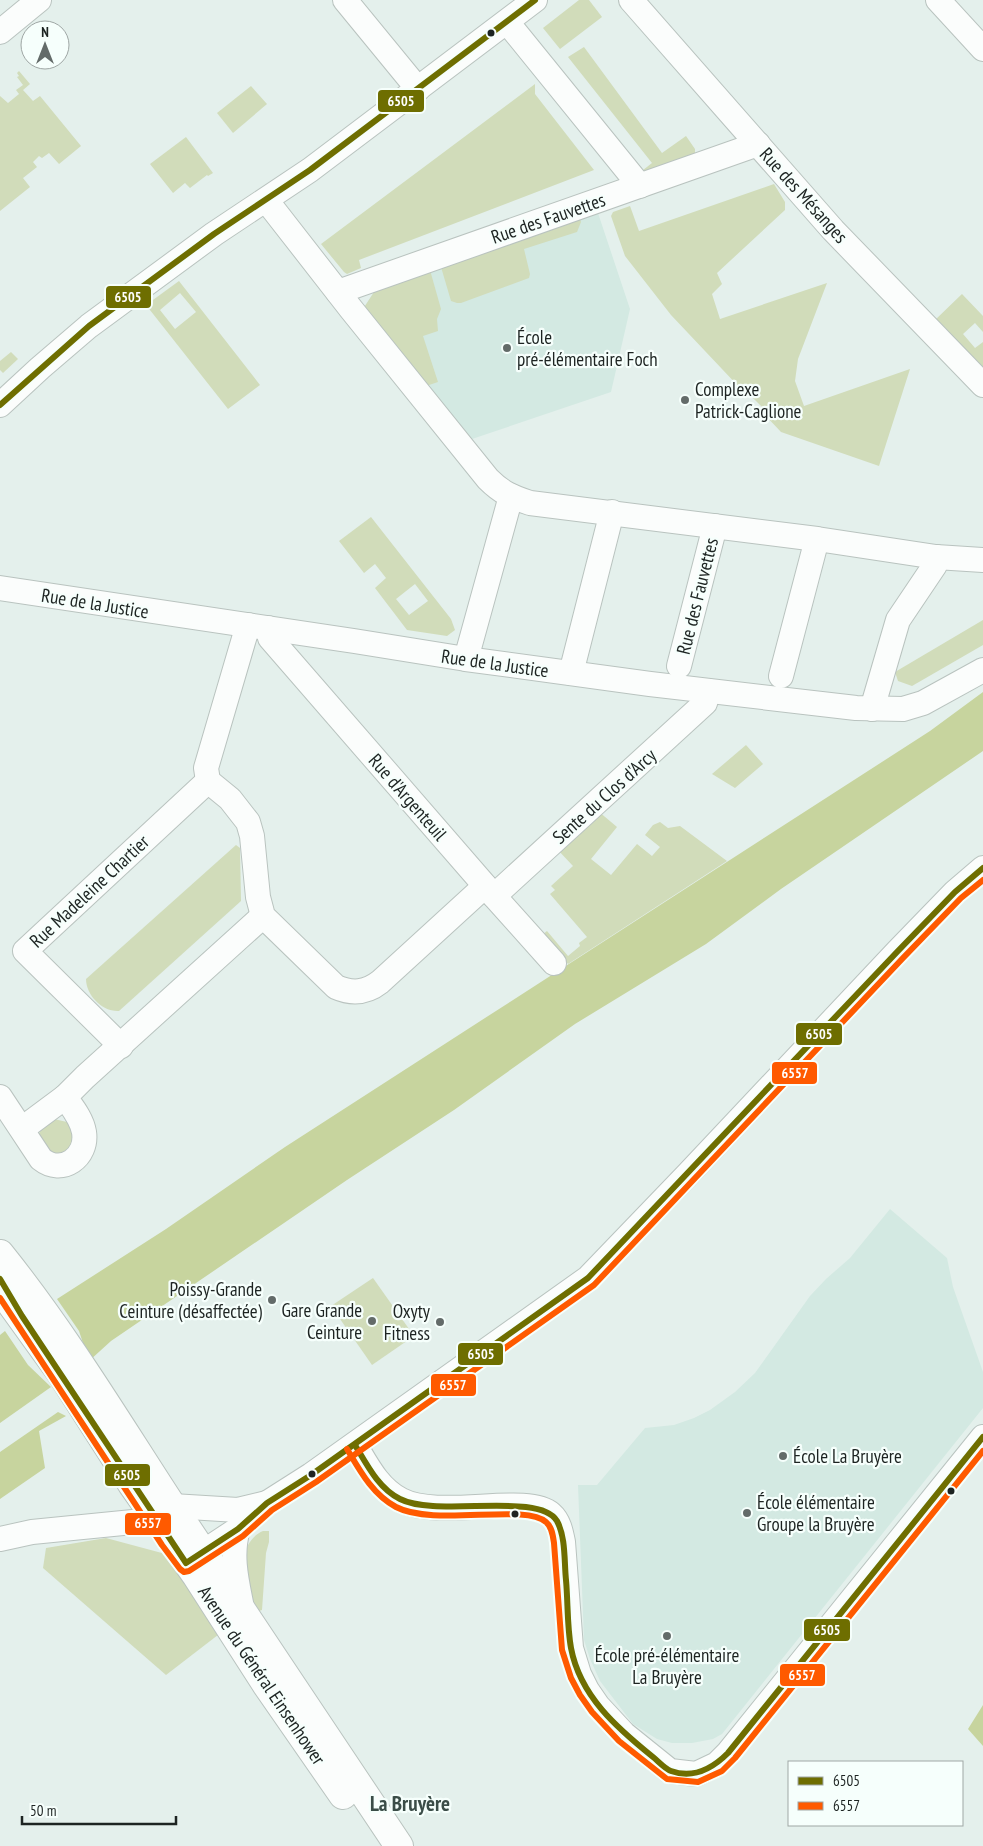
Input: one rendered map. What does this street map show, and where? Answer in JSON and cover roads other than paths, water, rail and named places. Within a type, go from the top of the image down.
[{"type":"main road","name":"Avenue du Général Einsenhower","points":[[0,1254],[29,1290],[75,1355],[164,1512]]},
{"type":"main road","name":"Avenue du Général Einsenhower","points":[[0,1279],[12,1305],[164,1512],[188,1548],[266,1684],[377,1846]]},
{"type":"main road","name":"Avenue du Général Einsenhower","points":[[188,1548],[242,1611],[399,1846]]},
{"type":"street","points":[[0,32],[39,0]]},
{"type":"street","points":[[345,0],[418,89]]},
{"type":"street","points":[[0,405],[90,326],[214,234],[310,170],[535,0]]},
{"type":"street","name":"Rue des Mésanges","points":[[631,0],[833,230],[983,385]]},
{"type":"street","points":[[938,0],[983,49]]},
{"type":"street","points":[[507,22],[640,186]]},
{"type":"street","name":"Rue des Fauvettes","points":[[338,292],[758,144]]},
{"type":"street","name":"Rue des Fauvettes","points":[[266,200],[498,490],[530,502],[936,556],[983,560]]},
{"type":"street","points":[[466,659],[511,496]]},
{"type":"street","points":[[571,673],[612,512]]},
{"type":"street","name":"Rue des Fauvettes","points":[[679,666],[715,526]]},
{"type":"street","points":[[781,676],[817,539]]},
{"type":"street","points":[[872,709],[898,620],[935,565],[936,556]]},
{"type":"street","name":"Rue de la Justice","points":[[0,588],[466,659],[708,691],[872,709],[903,710],[923,703],[983,670]]},
{"type":"street","points":[[22,1129],[65,1097],[263,916],[258,897],[252,836],[248,822],[230,799],[208,781],[206,768],[208,756],[247,632],[258,626]]},
{"type":"street","name":"Rue d'Argenteuil","points":[[258,626],[554,962]]},
{"type":"street","name":"Sente du Clos d'Arcy","points":[[263,916],[336,988],[346,992],[368,991],[490,891],[705,703],[708,691]]},
{"type":"street","name":"Rue Madeleine Chartier","points":[[120,1046],[25,951],[208,781]]},
{"type":"street","points":[[188,1548],[267,1503],[311,1475],[588,1278],[923,925],[955,892],[983,868]]},
{"type":"street","points":[[0,1098],[41,1158],[46,1163],[63,1165],[77,1158],[85,1142],[84,1130],[75,1111],[65,1097]]},
{"type":"street","points":[[354,1445],[376,1480],[401,1500],[415,1505],[435,1508],[528,1506],[550,1513],[560,1529],[563,1542],[570,1648],[586,1690],[608,1718],[659,1763],[670,1771],[696,1774],[717,1764],[728,1753],[983,1437]]},
{"type":"street","points":[[0,1539],[32,1532],[143,1521],[164,1512],[238,1519]]},
{"type":"street","points":[[238,1519],[234,1562],[242,1611]]},
{"type":"place","name":"École pré-élémentaire Foch","points":[[507,348]]},
{"type":"place","name":"Complexe Patrick-Caglione","points":[[685,400]]},
{"type":"place","name":"Poissy-Grande Ceinture (désaffectée)","points":[[272,1300]]},
{"type":"place","name":"Gare Grande Ceinture","points":[[372,1321]]},
{"type":"place","name":"Oxyty Fitness","points":[[440,1322]]},
{"type":"place","name":"École La Bruyère","points":[[783,1456]]},
{"type":"place","name":"École élémentaire Groupe la Bruyère","points":[[747,1513]]},
{"type":"place","name":"École pré-élémentaire La Bruyère","points":[[667,1636]]},
{"type":"district","name":"La Bruyère","points":[[410,1804]]}]
